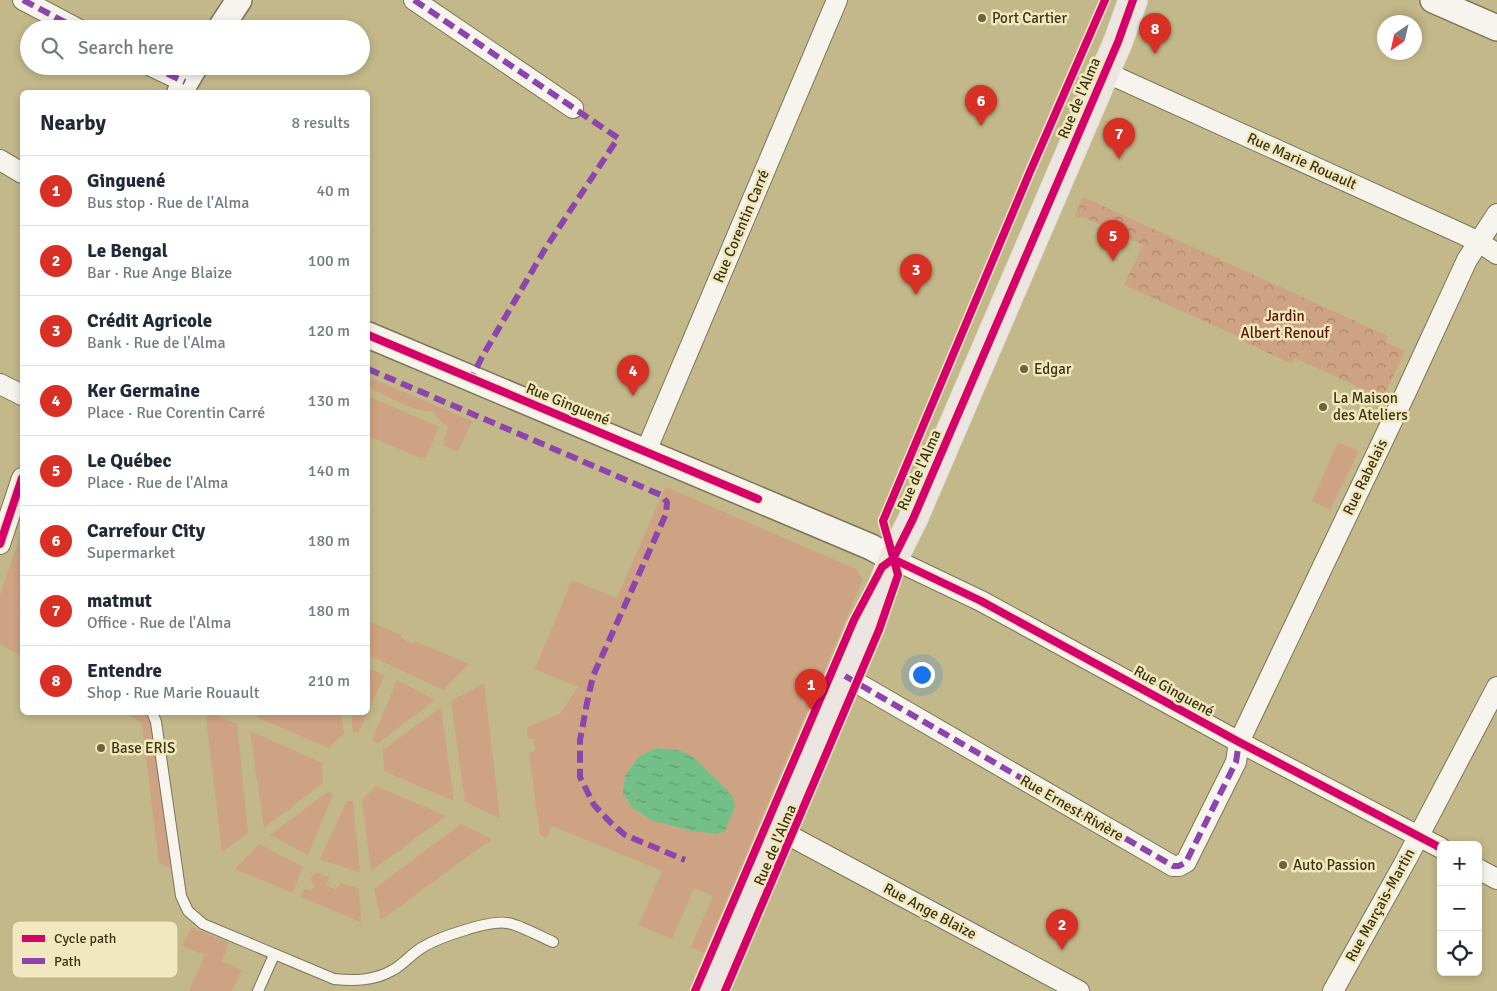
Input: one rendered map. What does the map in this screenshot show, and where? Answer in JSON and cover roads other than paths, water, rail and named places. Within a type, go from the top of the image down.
[{"type":"main road","name":"Rue de l'Alma","points":[[713,991],[861,642],[893,559],[913,519],[1118,42],[1133,0]]},
{"type":"street","points":[[226,20],[239,0]]},
{"type":"street","points":[[414,0],[573,108]]},
{"type":"street","name":"Rue Corentin Carré","points":[[646,451],[836,0]]},
{"type":"street","points":[[1433,0],[1497,28]]},
{"type":"street","points":[[32,2],[63,20]]},
{"type":"street","name":"Rue Marie Rouault","points":[[1105,72],[1479,242],[1497,254]]},
{"type":"street","points":[[174,75],[187,80]]},
{"type":"street","points":[[0,160],[20,172]]},
{"type":"street","name":"Rue Rabelais","points":[[1239,742],[1403,399],[1467,260],[1497,214]]},
{"type":"street","name":"Rue Ginguené","points":[[370,336],[871,547],[981,601],[1239,742],[1437,846]]},
{"type":"street","points":[[0,384],[20,394]]},
{"type":"street","points":[[0,544],[20,484]]},
{"type":"street","name":"Rue Ernest Rivière","points":[[845,676],[1173,866],[1179,866],[1186,862],[1236,762],[1239,742]]},
{"type":"street","name":"Rue Marçais-Martin","points":[[1333,991],[1497,687]]},
{"type":"street","name":"Rue Ange Blaize","points":[[781,831],[1079,991]]},
{"type":"street","points":[[1482,870],[1497,879]]},
{"type":"lane","points":[[153,715],[156,722],[181,896],[188,911],[202,924],[334,980],[354,981],[372,979],[394,970],[422,947],[443,937],[494,923],[508,923],[553,942]]},
{"type":"lane","points":[[258,991],[274,955]]},
{"type":"water","points":[[656,748],[678,750],[692,756],[732,795],[735,806],[725,831],[717,834],[692,831],[653,821],[632,808],[623,793],[625,776],[638,757]]},
{"type":"place","name":"Port Cartier","points":[[982,18]]},
{"type":"place","name":"Entendre","points":[[1155,54]]},
{"type":"place","name":"Carrefour City","points":[[981,126]]},
{"type":"place","name":"matmut","points":[[1119,159]]},
{"type":"place","name":"Le Québec","points":[[1113,261]]},
{"type":"place","name":"Crédit Agricole","points":[[916,295]]},
{"type":"place","name":"Edgar","points":[[1024,369]]},
{"type":"place","name":"Ker Germaine","points":[[633,396]]},
{"type":"place","name":"La Maison des Ateliers","points":[[1323,407]]},
{"type":"place","name":"Ginguené","points":[[811,710]]},
{"type":"place","name":"Base ERIS","points":[[101,748]]},
{"type":"place","name":"Auto Passion","points":[[1283,865]]},
{"type":"place","name":"Le Bengal","points":[[1062,950]]},
{"type":"park label","name":"Jardin Albert Renouf","points":[[1285,324]]}]
